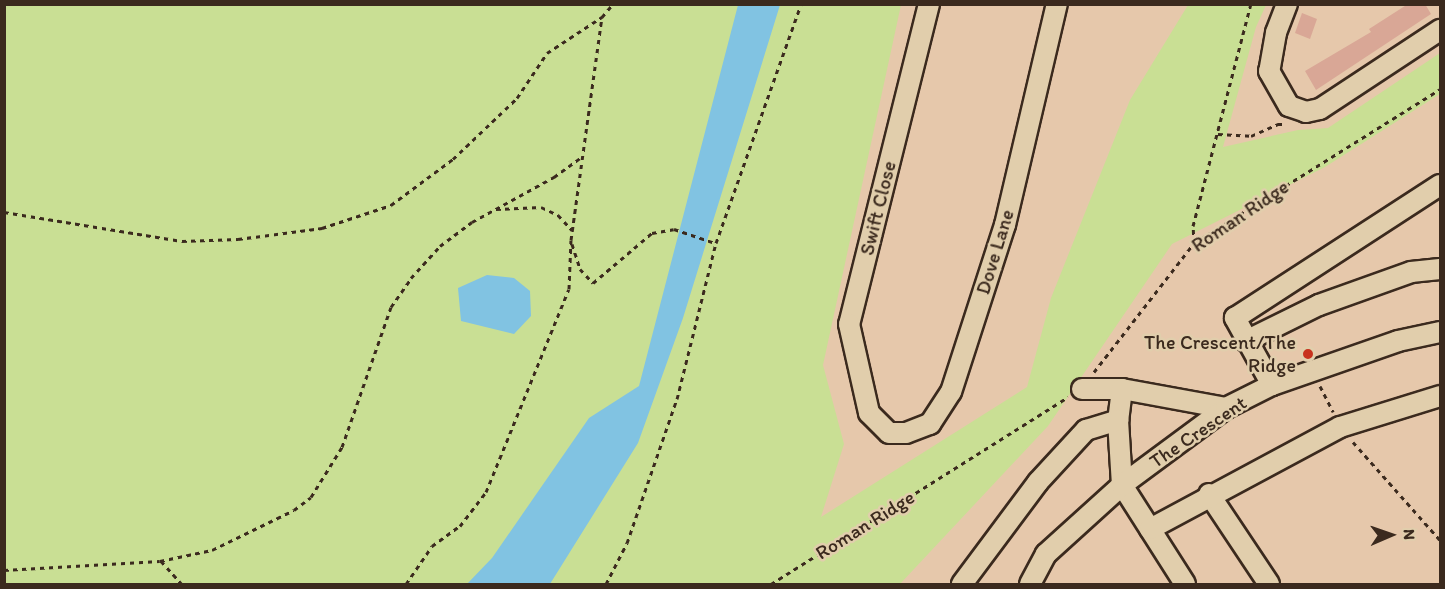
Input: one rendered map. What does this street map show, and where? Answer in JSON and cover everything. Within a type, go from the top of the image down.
[{"type":"street","name":"Swift Close","points":[[869,412],[849,324],[929,4]]},
{"type":"street","name":"Dove Lane","points":[[869,412],[889,433],[906,433],[930,424],[951,392],[1005,225],[1058,4]]},
{"type":"street","points":[[1287,4],[1276,33],[1269,71],[1289,106],[1306,112],[1320,109],[1440,30]]},
{"type":"street","points":[[1272,385],[1235,318],[1440,185]]},
{"type":"street","points":[[1246,341],[1319,304],[1411,272],[1440,269]]},
{"type":"street","name":"The Crescent","points":[[1030,585],[1046,554],[1122,485],[1226,408],[1272,385],[1312,370],[1398,340],[1440,332]]},
{"type":"street","points":[[1082,389],[1122,389],[1226,408]]},
{"type":"street","points":[[1122,389],[1118,420],[1122,485],[1185,585]]},
{"type":"street","points":[[1150,529],[1209,494],[1340,427],[1440,396]]},
{"type":"street","points":[[962,585],[1038,482],[1086,430],[1118,420]]},
{"type":"street","points":[[1209,494],[1269,585]]},
{"type":"path","points":[[4,212],[182,241],[238,239],[322,228],[391,205],[453,159],[517,98],[547,53],[602,17],[614,4]]},
{"type":"path","points":[[606,585],[627,543],[676,399],[716,243],[801,4]]},
{"type":"path","points":[[1194,243],[1193,225],[1251,4]]},
{"type":"path","points":[[406,585],[432,546],[460,526],[486,492],[569,289],[572,230],[602,17]]},
{"type":"path","name":"Roman Ridge","points":[[771,585],[1082,389],[1194,243],[1440,89]]},
{"type":"path","points":[[1217,134],[1251,136],[1278,124],[1288,124],[1297,109]]},
{"type":"path","points":[[4,570],[160,561],[212,550],[266,526],[311,497],[342,447],[391,307],[411,278],[440,246],[493,210],[554,177],[583,156]]},
{"type":"path","points":[[493,210],[541,207],[558,215],[572,230]]},
{"type":"path","points":[[571,240],[580,269],[593,283],[652,233],[674,229],[716,243]]},
{"type":"path","points":[[1312,370],[1340,427],[1440,540]]},
{"type":"path","points":[[160,561],[182,585]]},
{"type":"green space","points":[[4,5],[901,5],[823,365],[844,444],[821,517],[1027,387],[1051,298],[1130,100],[1188,5],[1266,5],[1256,27],[1223,147],[1298,130],[1328,128],[1440,53],[1440,94],[1325,167],[1172,244],[1048,426],[900,584],[5,584]]},
{"type":"water","points":[[738,5],[780,5],[683,318],[638,443],[550,584],[467,584],[492,558],[589,418],[639,386]]},
{"type":"water","points":[[487,275],[514,278],[530,291],[531,316],[514,334],[461,321],[458,288]]},
{"type":"building","points":[[1408,4],[1425,4],[1431,14],[1316,90],[1305,71],[1371,32],[1369,29]]},
{"type":"building","points":[[1302,13],[1317,19],[1310,39],[1295,33]]},
{"type":"place","name":"The Crescent/The Ridge","points":[[1308,354]]}]
